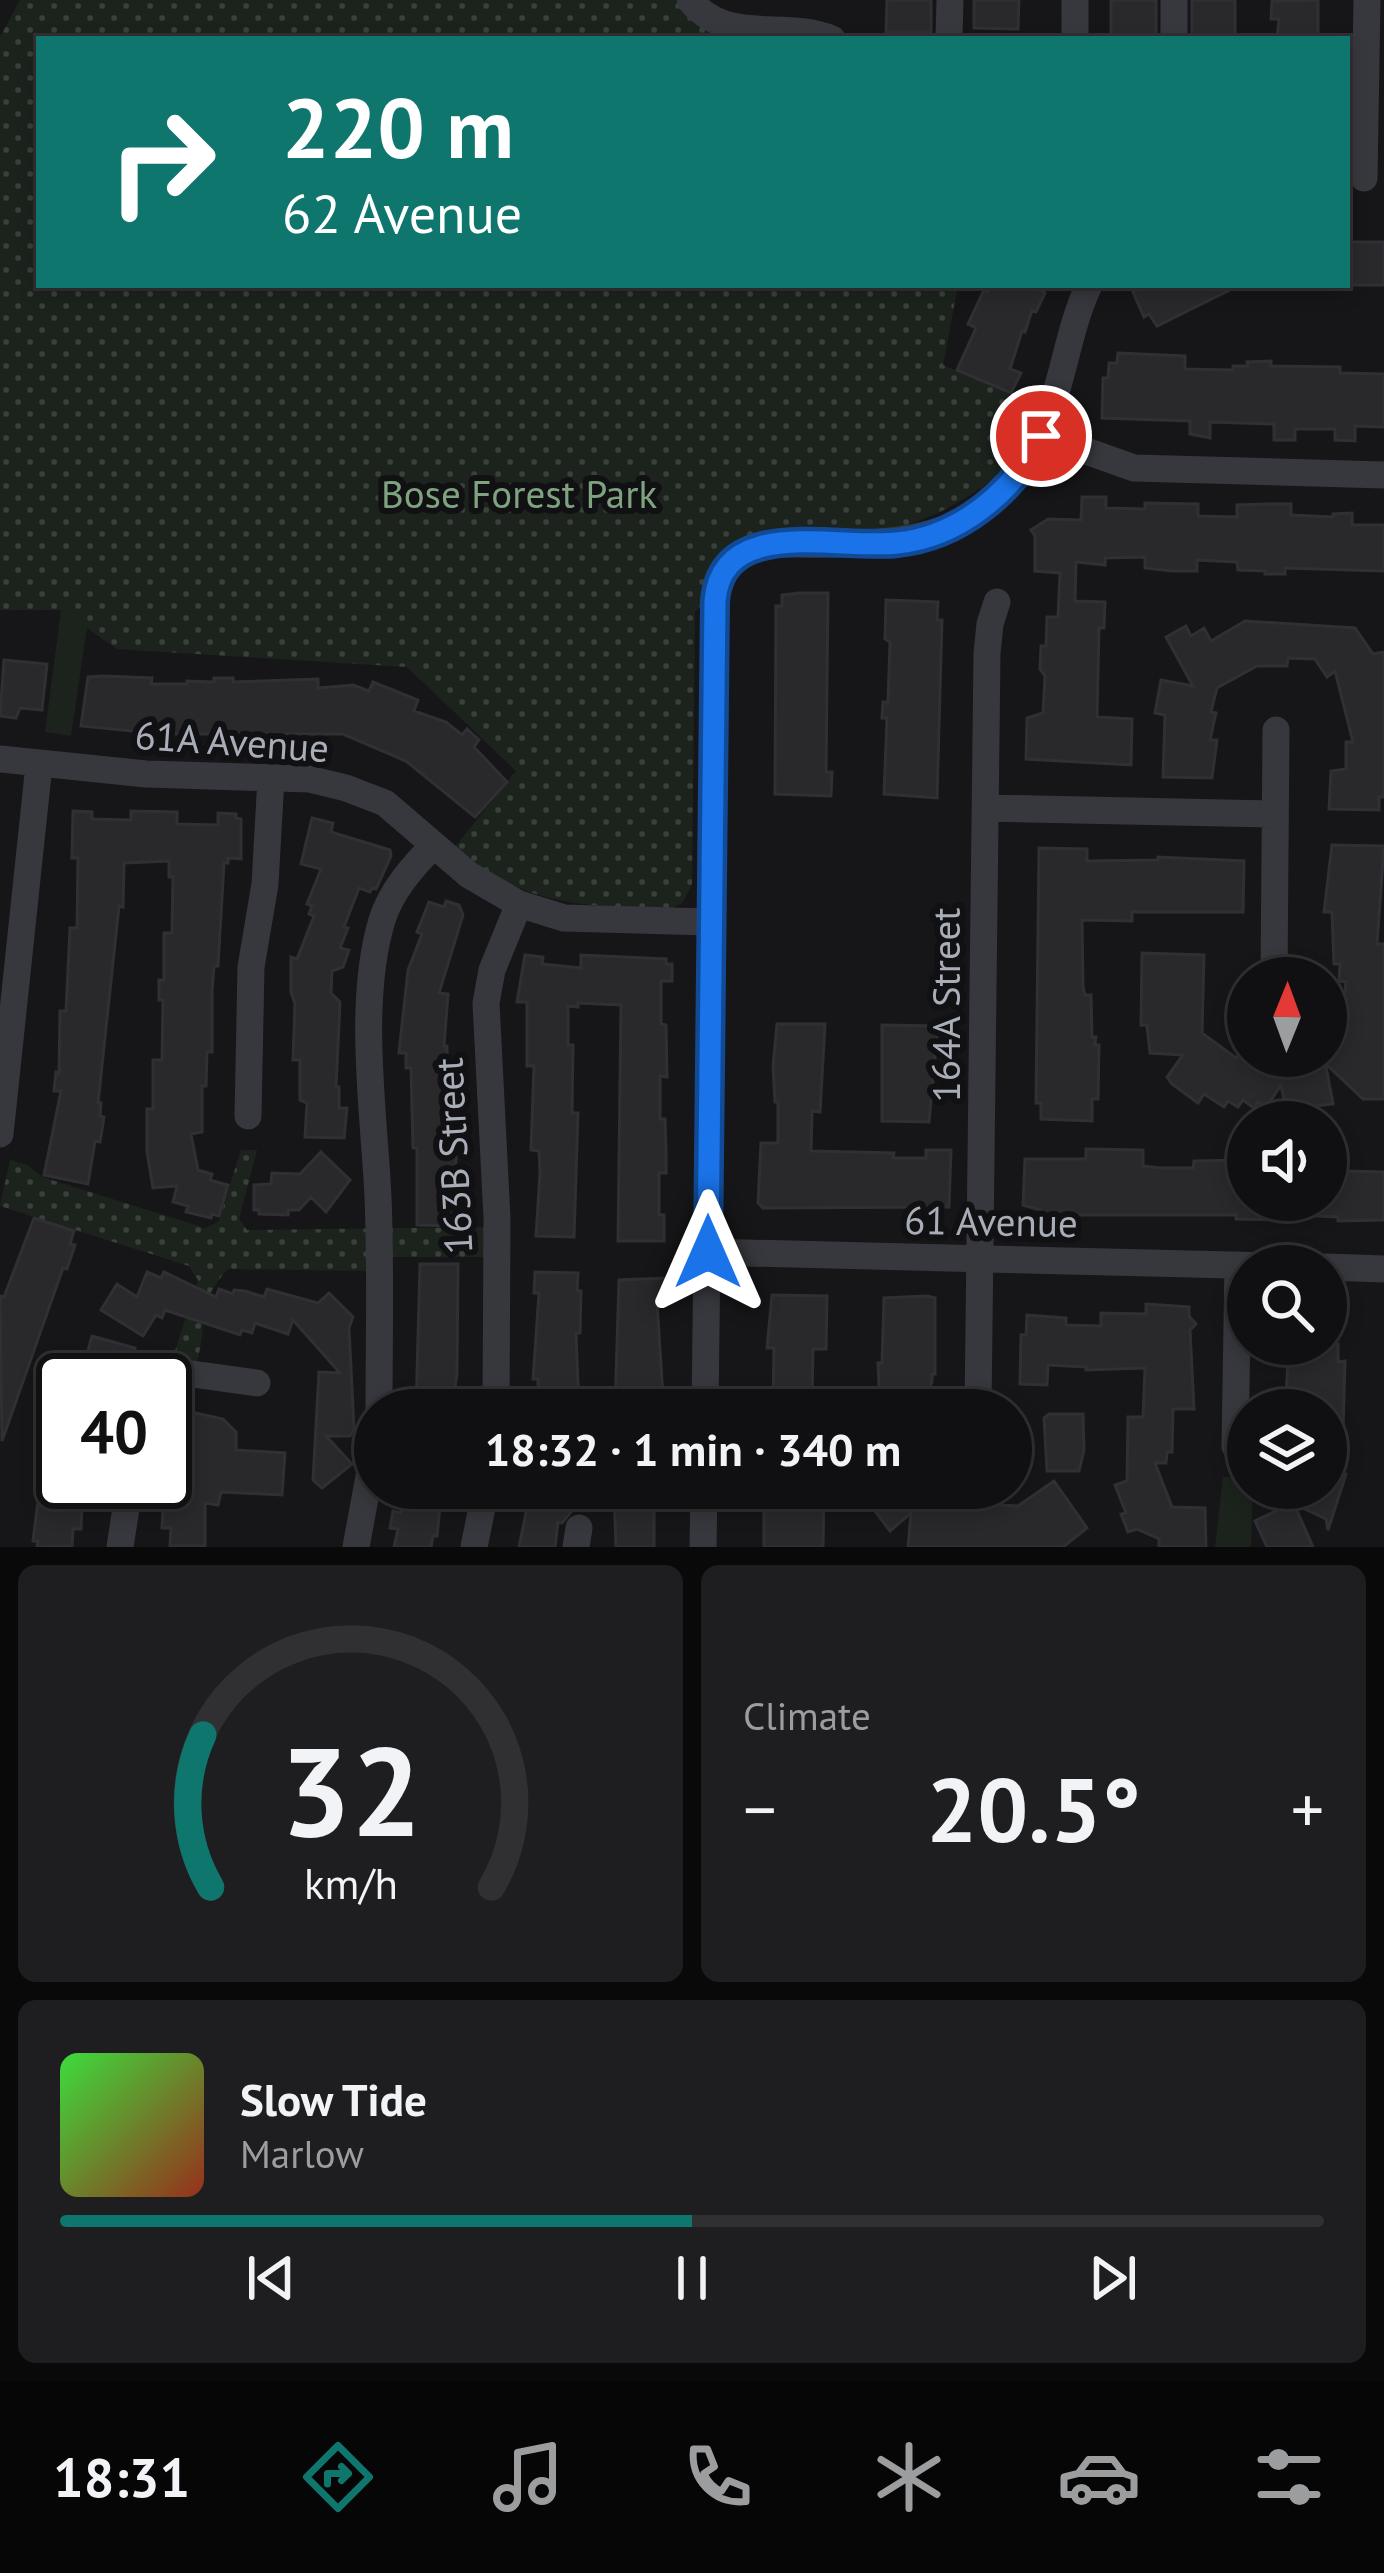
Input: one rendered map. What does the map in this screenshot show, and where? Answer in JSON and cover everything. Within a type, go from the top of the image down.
[{"type":"street","points":[[689,0],[701,14],[730,28],[794,30],[819,36]]},
{"type":"street","points":[[794,0],[794,30]]},
{"type":"street","points":[[950,0],[950,36]]},
{"type":"street","points":[[1075,36],[1076,0]]},
{"type":"street","points":[[1174,0],[1174,36]]},
{"type":"street","points":[[1365,178],[1367,0]]},
{"type":"street","points":[[705,1389],[709,922],[719,578],[738,554],[764,544],[898,543],[946,530],[996,496],[1031,456],[1041,436],[1088,288]]},
{"type":"street","points":[[1041,436],[1134,468],[1384,475]]},
{"type":"street","name":"164A Street","points":[[979,1389],[987,653],[989,624],[997,602]]},
{"type":"street","points":[[1274,957],[1276,730]]},
{"type":"street","name":"61A Avenue","points":[[0,759],[146,774],[309,779],[385,803],[469,875],[519,904],[564,918],[709,922]]},
{"type":"street","points":[[0,1134],[39,765]]},
{"type":"street","points":[[248,1116],[251,968],[265,884],[271,778]]},
{"type":"street","points":[[986,808],[1274,814]]},
{"type":"street","points":[[379,1389],[380,1241],[370,1038],[374,962],[382,918],[400,885],[434,845]]},
{"type":"street","name":"163B Street","points":[[496,1389],[497,1218],[487,1003],[492,970],[519,904]]},
{"type":"street","name":"61 Avenue","points":[[708,1252],[1227,1265]]},
{"type":"street","points":[[1347,1268],[1384,1269]]},
{"type":"street","points":[[192,1374],[257,1383]]},
{"type":"street","points":[[120,1547],[126,1509]]},
{"type":"street","points":[[356,1547],[363,1509]]},
{"type":"street","points":[[474,1547],[482,1509]]},
{"type":"street","points":[[703,1547],[704,1509]]},
{"type":"green space","name":"Bose Forest Park","points":[[20,0],[675,0],[693,22],[718,36],[36,36],[36,288],[957,288],[943,365],[1041,408],[1009,466],[951,506],[911,524],[869,532],[784,528],[695,612],[692,885],[682,903],[673,908],[583,904],[533,893],[454,848],[516,771],[407,667],[117,649],[61,610],[0,610],[0,37]]},
{"type":"green space","points":[[0,558],[87,628],[71,736],[45,732],[61,610],[0,610]]},
{"type":"green space","points":[[241,1150],[257,1150],[239,1219],[247,1230],[484,1227],[487,1257],[390,1257],[372,1271],[228,1269],[206,1304],[197,1362],[192,1353],[174,1353],[198,1280],[189,1266],[0,1206],[10,1160],[42,1177],[205,1228],[219,1221]]},
{"type":"green space","points":[[1223,1477],[1227,1477],[1227,1509],[1252,1509],[1251,1547],[1215,1547]]},
{"type":"building","points":[[887,0],[931,0],[931,32],[886,32]]},
{"type":"building","points":[[974,0],[1019,0],[1018,29],[974,28]]},
{"type":"building","points":[[1111,0],[1156,0],[1156,36],[1111,36]]},
{"type":"building","points":[[1192,0],[1235,0],[1235,36],[1192,36]]},
{"type":"building","points":[[1318,0],[1318,36],[1277,36],[1279,19],[1271,19],[1272,1]]},
{"type":"building","points":[[1350,242],[1384,242],[1384,285],[1350,285]]},
{"type":"building","points":[[990,288],[1036,288],[1045,293],[1022,331],[1010,369],[1021,373],[1011,393],[957,370],[976,328],[968,324],[984,290]]},
{"type":"building","points":[[1140,288],[1234,288],[1157,326],[1149,314],[1144,317],[1133,292]]},
{"type":"building","points":[[1118,353],[1185,356],[1185,369],[1233,370],[1233,366],[1248,366],[1247,362],[1271,361],[1271,366],[1340,367],[1340,373],[1384,374],[1384,427],[1355,426],[1355,441],[1335,440],[1335,429],[1295,429],[1295,440],[1274,440],[1274,424],[1210,422],[1210,438],[1190,434],[1190,421],[1102,418],[1103,378],[1108,378],[1109,363],[1117,363]]},
{"type":"building","points":[[1082,497],[1106,497],[1106,508],[1198,504],[1198,516],[1237,517],[1237,505],[1266,504],[1291,504],[1291,515],[1352,513],[1352,525],[1384,525],[1384,571],[1285,568],[1285,574],[1265,574],[1238,570],[1237,562],[1197,560],[1197,571],[1172,571],[1145,568],[1145,557],[1105,558],[1105,565],[1076,562],[1075,601],[1105,602],[1104,628],[1099,628],[1097,717],[1132,719],[1131,765],[1026,759],[1027,718],[1043,713],[1041,646],[1046,646],[1047,617],[1058,617],[1060,573],[1035,571],[1031,530],[1048,519],[1081,520]]},
{"type":"building","points":[[828,593],[826,772],[832,772],[831,796],[775,794],[776,606],[782,606],[782,595]]},
{"type":"building","points":[[886,600],[938,602],[937,620],[942,620],[937,798],[884,794],[887,718],[882,718],[883,702],[888,702],[890,642],[885,639]]},
{"type":"building","points":[[1245,621],[1355,628],[1373,654],[1384,652],[1384,797],[1379,797],[1379,810],[1329,809],[1331,771],[1346,769],[1346,742],[1353,742],[1335,671],[1327,677],[1315,659],[1288,658],[1287,666],[1257,666],[1217,688],[1211,712],[1216,713],[1210,740],[1217,740],[1212,778],[1163,777],[1165,715],[1155,713],[1161,680],[1193,686],[1166,637],[1186,626],[1191,636],[1204,628],[1211,641]]},
{"type":"building","points":[[4,660],[47,664],[42,710],[20,708],[16,718],[0,716]]},
{"type":"building","points":[[88,677],[152,678],[151,684],[214,682],[214,678],[233,678],[233,682],[318,679],[318,688],[353,685],[369,691],[373,682],[418,700],[414,711],[446,722],[462,735],[467,729],[479,740],[474,747],[507,782],[475,817],[406,761],[343,734],[163,734],[81,726]]},
{"type":"building","points":[[73,811],[92,812],[92,819],[131,820],[131,811],[177,812],[177,824],[218,825],[218,813],[241,819],[241,859],[228,858],[224,863],[218,966],[214,966],[212,991],[212,1052],[207,1052],[206,1086],[202,1086],[202,1132],[191,1134],[198,1170],[228,1185],[219,1216],[186,1212],[188,1206],[173,1202],[177,1186],[153,1188],[147,1152],[153,1060],[162,1060],[159,980],[164,980],[164,933],[172,933],[169,861],[124,863],[123,907],[119,906],[98,1103],[104,1117],[88,1184],[44,1175],[61,1091],[54,1091],[59,1073],[60,1011],[66,1011],[70,928],[77,928]]},
{"type":"building","points":[[312,818],[333,823],[331,832],[390,850],[391,856],[376,889],[359,888],[340,948],[349,950],[343,967],[332,971],[331,993],[340,1002],[336,1087],[339,1108],[347,1108],[344,1138],[305,1137],[307,1103],[300,1100],[300,1060],[293,1060],[291,957],[297,959],[314,916],[307,904],[321,869],[301,864]]},
{"type":"building","points":[[1332,845],[1384,846],[1377,944],[1384,944],[1384,1099],[1363,1099],[1340,1077],[1347,1077],[1347,957],[1334,957],[1332,912],[1324,912]]},
{"type":"building","points":[[1039,848],[1087,849],[1087,861],[1158,857],[1244,861],[1243,912],[1132,912],[1132,921],[1082,920],[1083,987],[1085,995],[1091,995],[1092,1037],[1099,1045],[1098,1099],[1092,1099],[1092,1121],[1041,1119],[1041,1103],[1036,1103]]},
{"type":"building","points":[[446,901],[459,905],[463,915],[439,993],[448,994],[444,1046],[450,1076],[450,1154],[456,1154],[455,1209],[453,1226],[417,1225],[411,1068],[406,1068],[406,1053],[399,1053],[408,970],[422,934],[417,932],[429,902],[444,907]]},
{"type":"building","points":[[1142,953],[1204,955],[1202,1033],[1227,1051],[1227,1077],[1328,1077],[1332,1101],[1284,1101],[1281,1085],[1271,1101],[1227,1101],[1224,1107],[1204,1094],[1198,1103],[1167,1077],[1183,1055],[1150,1053],[1147,1025],[1141,1025]]},
{"type":"building","points":[[525,955],[543,957],[542,964],[581,968],[581,955],[666,959],[666,964],[672,964],[672,981],[661,981],[667,1077],[660,1076],[666,1173],[659,1173],[659,1215],[664,1215],[664,1241],[618,1241],[621,1005],[578,1003],[578,1007],[568,1006],[572,1113],[578,1113],[574,1237],[536,1236],[540,1173],[539,1151],[531,1150],[534,1066],[527,1066],[527,1002],[517,1002]]},
{"type":"building","points":[[777,1024],[825,1024],[820,1112],[812,1111],[811,1151],[926,1158],[926,1150],[951,1150],[949,1207],[763,1208],[758,1203],[761,1143],[778,1143],[773,1066]]},
{"type":"building","points":[[882,1025],[938,1026],[929,1122],[882,1121]]},
{"type":"building","points":[[1086,1149],[1143,1150],[1143,1166],[1160,1168],[1193,1168],[1194,1161],[1227,1160],[1227,1215],[1042,1215],[1041,1210],[1023,1205],[1025,1159],[1086,1159]]},
{"type":"building","points":[[321,1152],[350,1180],[326,1212],[311,1197],[299,1210],[288,1210],[288,1215],[254,1210],[254,1185],[271,1184],[272,1173],[300,1174]]},
{"type":"building","points":[[1347,1171],[1384,1172],[1384,1220],[1347,1221]]},
{"type":"building","points":[[34,1218],[74,1231],[70,1244],[75,1245],[2,1441],[0,1296],[4,1297]]},
{"type":"building","points":[[420,1264],[458,1264],[455,1389],[417,1389]]},
{"type":"building","points":[[147,1272],[161,1278],[164,1272],[216,1297],[219,1289],[264,1297],[267,1289],[318,1303],[329,1293],[353,1317],[349,1328],[354,1429],[350,1436],[326,1436],[352,1464],[322,1488],[313,1480],[319,1372],[340,1373],[293,1320],[288,1334],[255,1323],[252,1333],[242,1330],[240,1335],[165,1310],[162,1318],[156,1315],[143,1336],[101,1310],[117,1284],[137,1297]]},
{"type":"building","points":[[535,1272],[578,1273],[578,1389],[538,1389],[538,1379],[533,1379],[539,1293],[534,1293]]},
{"type":"building","points":[[665,1278],[665,1301],[657,1302],[662,1389],[616,1389],[619,1280]]},
{"type":"building","points":[[772,1295],[827,1296],[826,1349],[813,1349],[812,1389],[773,1389],[774,1348],[767,1348]]},
{"type":"building","points":[[884,1298],[935,1298],[935,1374],[929,1389],[879,1389]]},
{"type":"building","points":[[1146,1304],[1189,1307],[1196,1324],[1190,1330],[1194,1409],[1173,1409],[1172,1452],[1167,1452],[1166,1463],[1155,1463],[1172,1507],[1205,1508],[1206,1547],[1159,1547],[1159,1539],[1137,1529],[1128,1532],[1121,1514],[1126,1513],[1115,1485],[1127,1481],[1128,1417],[1143,1417],[1145,1368],[1086,1370],[1048,1365],[1047,1385],[1020,1384],[1021,1335],[1026,1335],[1027,1315],[1066,1318],[1066,1325],[1101,1326],[1101,1313],[1146,1314]]},
{"type":"building","points":[[92,1336],[135,1348],[134,1353],[87,1353]]},
{"type":"building","points":[[1288,1365],[1345,1365],[1344,1389],[1286,1389]]},
{"type":"building","points":[[192,1412],[223,1419],[236,1432],[236,1450],[285,1453],[282,1495],[221,1492],[218,1505],[205,1503],[205,1546],[170,1546],[171,1528],[162,1528],[163,1509],[192,1509]]},
{"type":"building","points":[[1083,1414],[1079,1471],[1047,1471],[1044,1418]]},
{"type":"building","points":[[1054,1481],[1087,1528],[1063,1547],[908,1547],[911,1513],[890,1531],[874,1509],[1032,1509],[1032,1496]]},
{"type":"building","points":[[37,1509],[82,1509],[81,1529],[73,1529],[72,1546],[37,1547],[38,1541],[33,1541]]},
{"type":"building","points":[[402,1509],[440,1509],[431,1547],[394,1547],[398,1529],[390,1528],[393,1511],[401,1513]]},
{"type":"building","points":[[527,1509],[571,1509],[558,1522],[555,1547],[519,1547]]},
{"type":"building","points":[[615,1509],[654,1509],[654,1547],[616,1547]]},
{"type":"building","points":[[764,1509],[824,1509],[823,1547],[764,1547]]},
{"type":"building","points":[[1280,1509],[1296,1509],[1313,1547],[1267,1547],[1255,1521]]},
{"type":"building","points":[[1305,1509],[1335,1509],[1328,1530],[1326,1519]]},
{"type":"route","points":[[708,1252],[715,601],[723,570],[738,554],[764,544],[898,543],[946,530],[996,496],[1031,456],[1041,436]]}]
